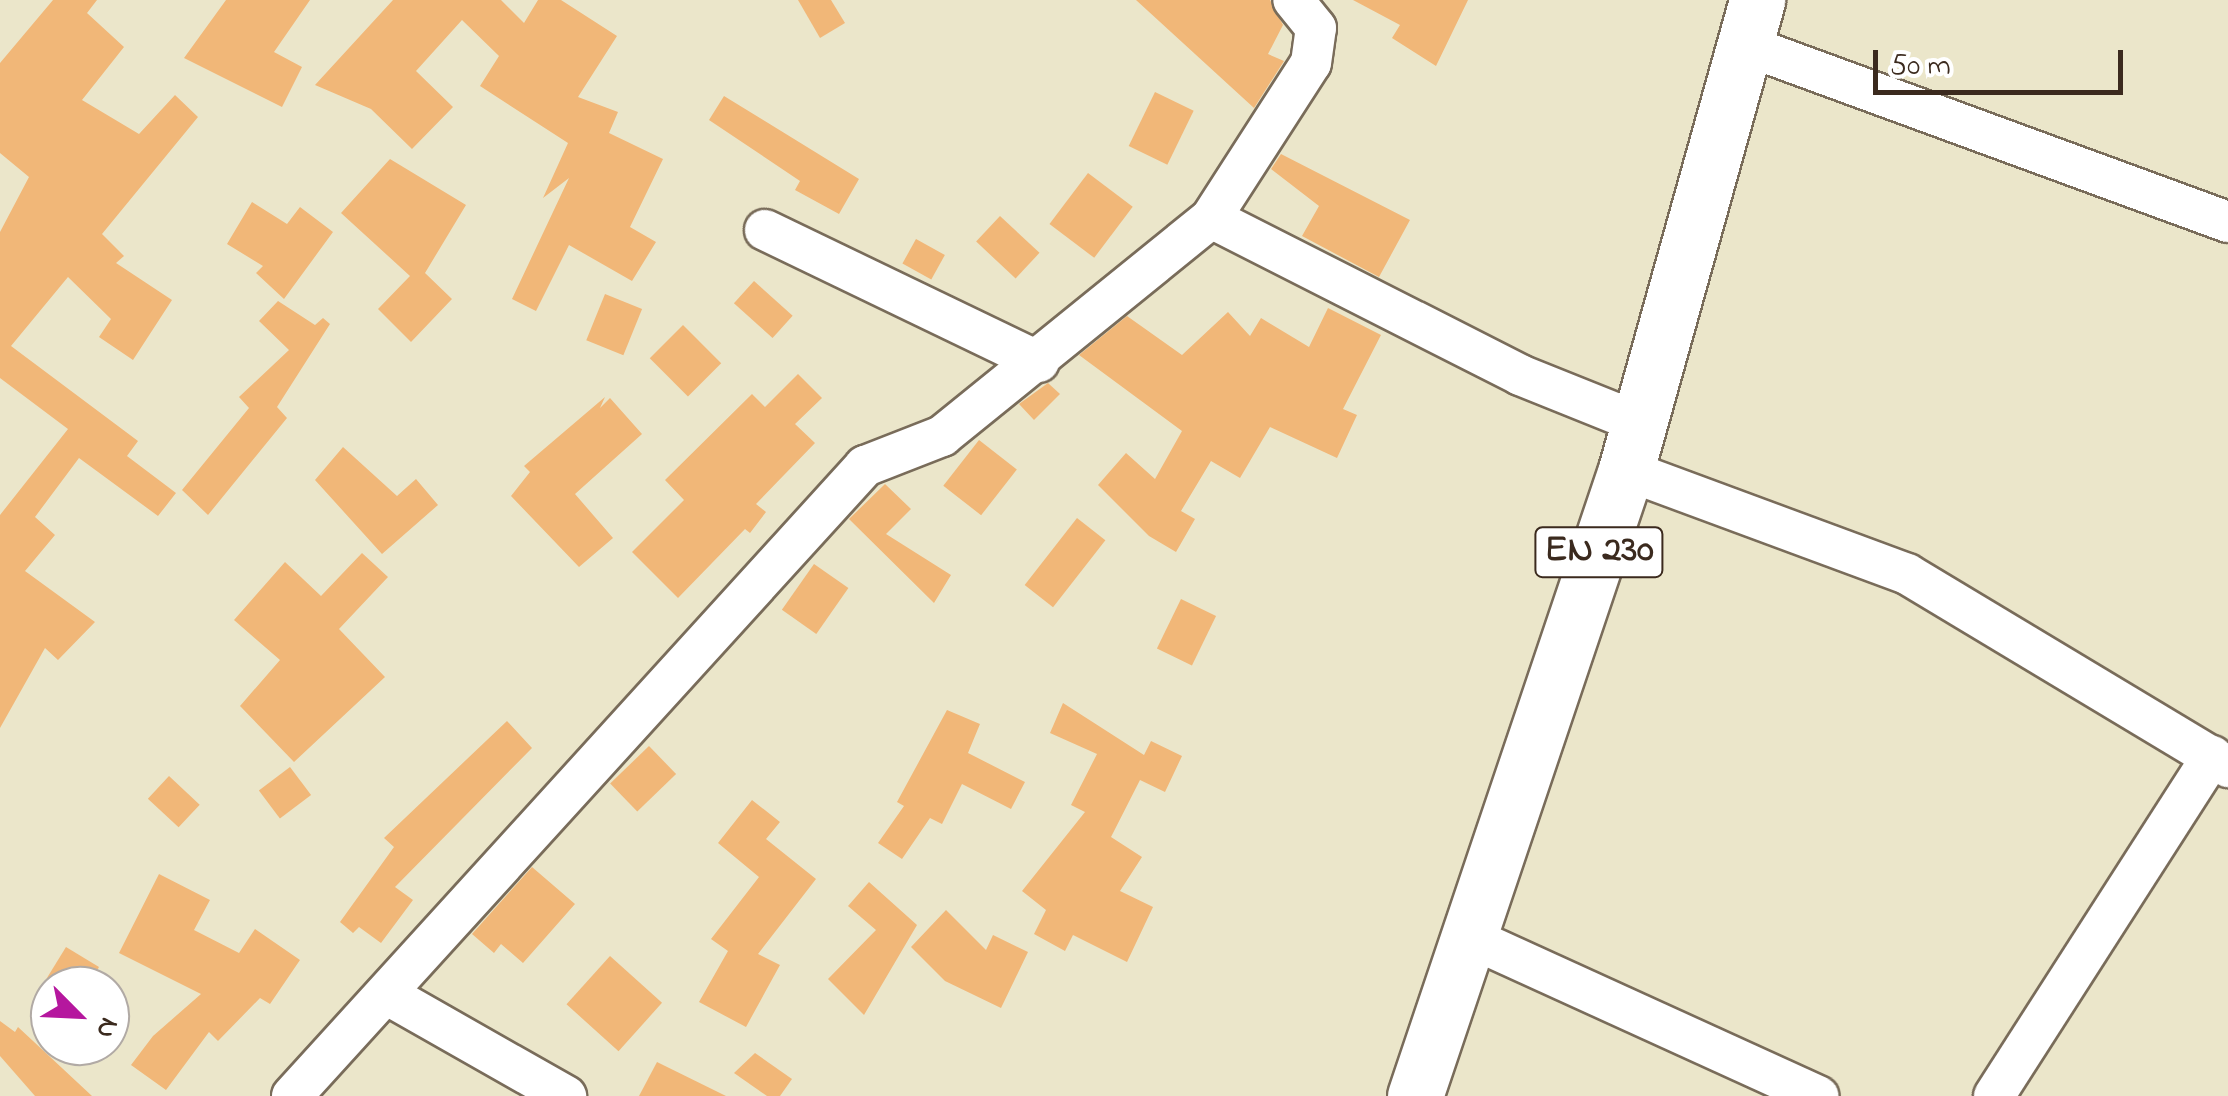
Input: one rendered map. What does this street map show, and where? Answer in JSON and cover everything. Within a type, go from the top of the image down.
[{"type":"main road","name":"EN 230","points":[[1415,1096],[1632,446],[1751,22]]},
{"type":"street","points":[[292,1096],[388,995],[865,466],[942,436],[1039,362],[1211,218],[1311,63],[1316,28],[1293,0]]},
{"type":"street","points":[[1751,22],[2228,222]]},
{"type":"street","points":[[1211,218],[1520,374],[1632,446],[1907,574],[2220,762],[1994,1096]]},
{"type":"street","points":[[766,230],[1039,362]]},
{"type":"street","points":[[1469,936],[1818,1096]]},
{"type":"street","points":[[388,995],[566,1096]]},
{"type":"building","points":[[53,0],[97,0],[87,13],[124,47],[82,100],[139,134],[175,95],[198,117],[102,234],[124,256],[116,263],[172,300],[133,360],[99,337],[111,319],[68,277],[11,346],[138,441],[127,456],[176,493],[158,516],[79,458],[35,517],[55,535],[25,571],[95,622],[58,660],[45,648],[0,728],[0,515],[68,429],[0,378],[0,232],[29,177],[0,153],[0,63]]},
{"type":"building","points":[[226,0],[310,0],[274,52],[302,67],[282,107],[184,58]]},
{"type":"building","points":[[393,0],[501,0],[524,23],[538,0],[561,0],[617,36],[578,97],[618,112],[609,133],[663,159],[630,227],[656,242],[632,281],[569,245],[536,311],[512,299],[569,178],[543,198],[568,143],[480,86],[499,56],[462,20],[416,71],[453,107],[412,149],[371,109],[315,85]]},
{"type":"building","points":[[798,0],[831,0],[845,23],[820,38]]},
{"type":"building","points":[[1136,0],[1270,0],[1283,25],[1268,54],[1284,61],[1254,108]]},
{"type":"building","points":[[1353,0],[1468,0],[1436,66],[1392,38],[1400,25]]},
{"type":"building","points":[[1155,92],[1194,111],[1167,165],[1129,146]]},
{"type":"building","points":[[724,96],[859,179],[839,214],[795,190],[800,181],[709,120]]},
{"type":"building","points":[[1281,154],[1410,220],[1379,277],[1302,236],[1319,206],[1271,169]]},
{"type":"building","points":[[390,159],[466,205],[425,273],[452,299],[411,342],[378,309],[410,276],[341,213]]},
{"type":"building","points":[[1088,173],[1133,207],[1094,258],[1049,224]]},
{"type":"building","points":[[252,202],[287,224],[300,207],[333,232],[284,299],[256,273],[263,266],[227,244]]},
{"type":"building","points":[[1000,216],[1039,253],[1016,278],[976,242]]},
{"type":"building","points":[[916,239],[945,255],[931,279],[902,263]]},
{"type":"building","points":[[754,281],[793,316],[773,338],[734,303]]},
{"type":"building","points":[[605,294],[642,309],[623,355],[586,340]]},
{"type":"building","points":[[278,301],[315,325],[323,318],[330,324],[277,407],[287,418],[208,515],[182,490],[249,408],[239,397],[289,350],[259,321]]},
{"type":"building","points":[[1328,308],[1381,335],[1343,409],[1357,415],[1337,458],[1270,427],[1240,478],[1211,461],[1181,511],[1195,519],[1176,552],[1149,536],[1098,485],[1126,453],[1155,479],[1182,431],[1079,355],[1127,316],[1182,355],[1228,312],[1250,336],[1261,318],[1309,347]]},
{"type":"building","points":[[683,325],[721,363],[688,396],[650,358]]},
{"type":"building","points":[[798,374],[822,398],[795,424],[815,443],[756,504],[766,512],[750,533],[745,529],[678,598],[632,552],[684,500],[665,480],[752,394],[765,407]]},
{"type":"building","points":[[1048,383],[1060,394],[1034,420],[1019,404]]},
{"type":"building","points":[[605,397],[600,408],[610,398],[642,434],[575,494],[613,538],[579,567],[511,496],[530,472],[524,466]]},
{"type":"building","points":[[979,440],[1017,470],[981,515],[943,486]]},
{"type":"building","points":[[343,447],[397,496],[416,479],[438,505],[382,554],[315,480]]},
{"type":"building","points":[[885,484],[911,509],[886,534],[951,575],[934,603],[849,519]]},
{"type":"building","points":[[1077,518],[1105,540],[1053,607],[1025,585]]},
{"type":"building","points":[[362,553],[388,577],[339,629],[385,677],[294,762],[240,706],[280,660],[234,620],[285,562],[321,596]]},
{"type":"building","points":[[814,564],[848,588],[816,634],[782,610]]},
{"type":"building","points":[[1181,599],[1216,616],[1192,666],[1157,648]]},
{"type":"building","points":[[1063,703],[1144,755],[1151,741],[1182,756],[1165,792],[1140,780],[1111,837],[1142,857],[1120,891],[1153,907],[1127,962],[1073,935],[1065,951],[1034,934],[1046,910],[1022,891],[1085,812],[1071,805],[1097,754],[1050,733]]},
{"type":"building","points":[[947,710],[980,724],[968,753],[1025,782],[1011,809],[962,784],[942,824],[930,818],[902,859],[878,843],[904,806],[897,802]]},
{"type":"building","points":[[507,721],[532,748],[395,887],[413,900],[381,943],[359,927],[353,933],[340,922],[394,847],[384,838]]},
{"type":"building","points":[[649,746],[676,774],[637,812],[610,784]]},
{"type":"building","points":[[290,767],[311,795],[280,818],[259,790]]},
{"type":"building","points":[[169,776],[200,805],[179,827],[148,799]]},
{"type":"building","points":[[752,800],[780,822],[766,839],[816,879],[758,954],[780,965],[746,1027],[699,1002],[728,951],[711,939],[759,877],[718,843]]},
{"type":"building","points":[[532,867],[575,904],[523,963],[501,944],[494,953],[472,934]]},
{"type":"building","points":[[159,874],[210,900],[194,930],[239,953],[255,929],[300,960],[270,1004],[260,998],[218,1041],[209,1032],[166,1090],[131,1065],[153,1036],[201,994],[119,953]]},
{"type":"building","points":[[869,882],[917,925],[864,1015],[828,979],[876,930],[848,906]]},
{"type":"building","points":[[946,910],[986,950],[993,935],[1028,952],[1001,1008],[945,981],[911,947]]},
{"type":"building","points":[[66,947],[97,966],[54,966]]},
{"type":"building","points":[[610,956],[662,1003],[619,1051],[567,1004]]},
{"type":"building","points":[[0,1021],[15,1032],[18,1027],[30,1038],[30,1066],[60,1066],[92,1096],[35,1096],[0,1056]]},
{"type":"building","points":[[755,1053],[792,1079],[780,1096],[767,1096],[734,1073]]},
{"type":"building","points":[[657,1062],[726,1096],[639,1096]]}]
